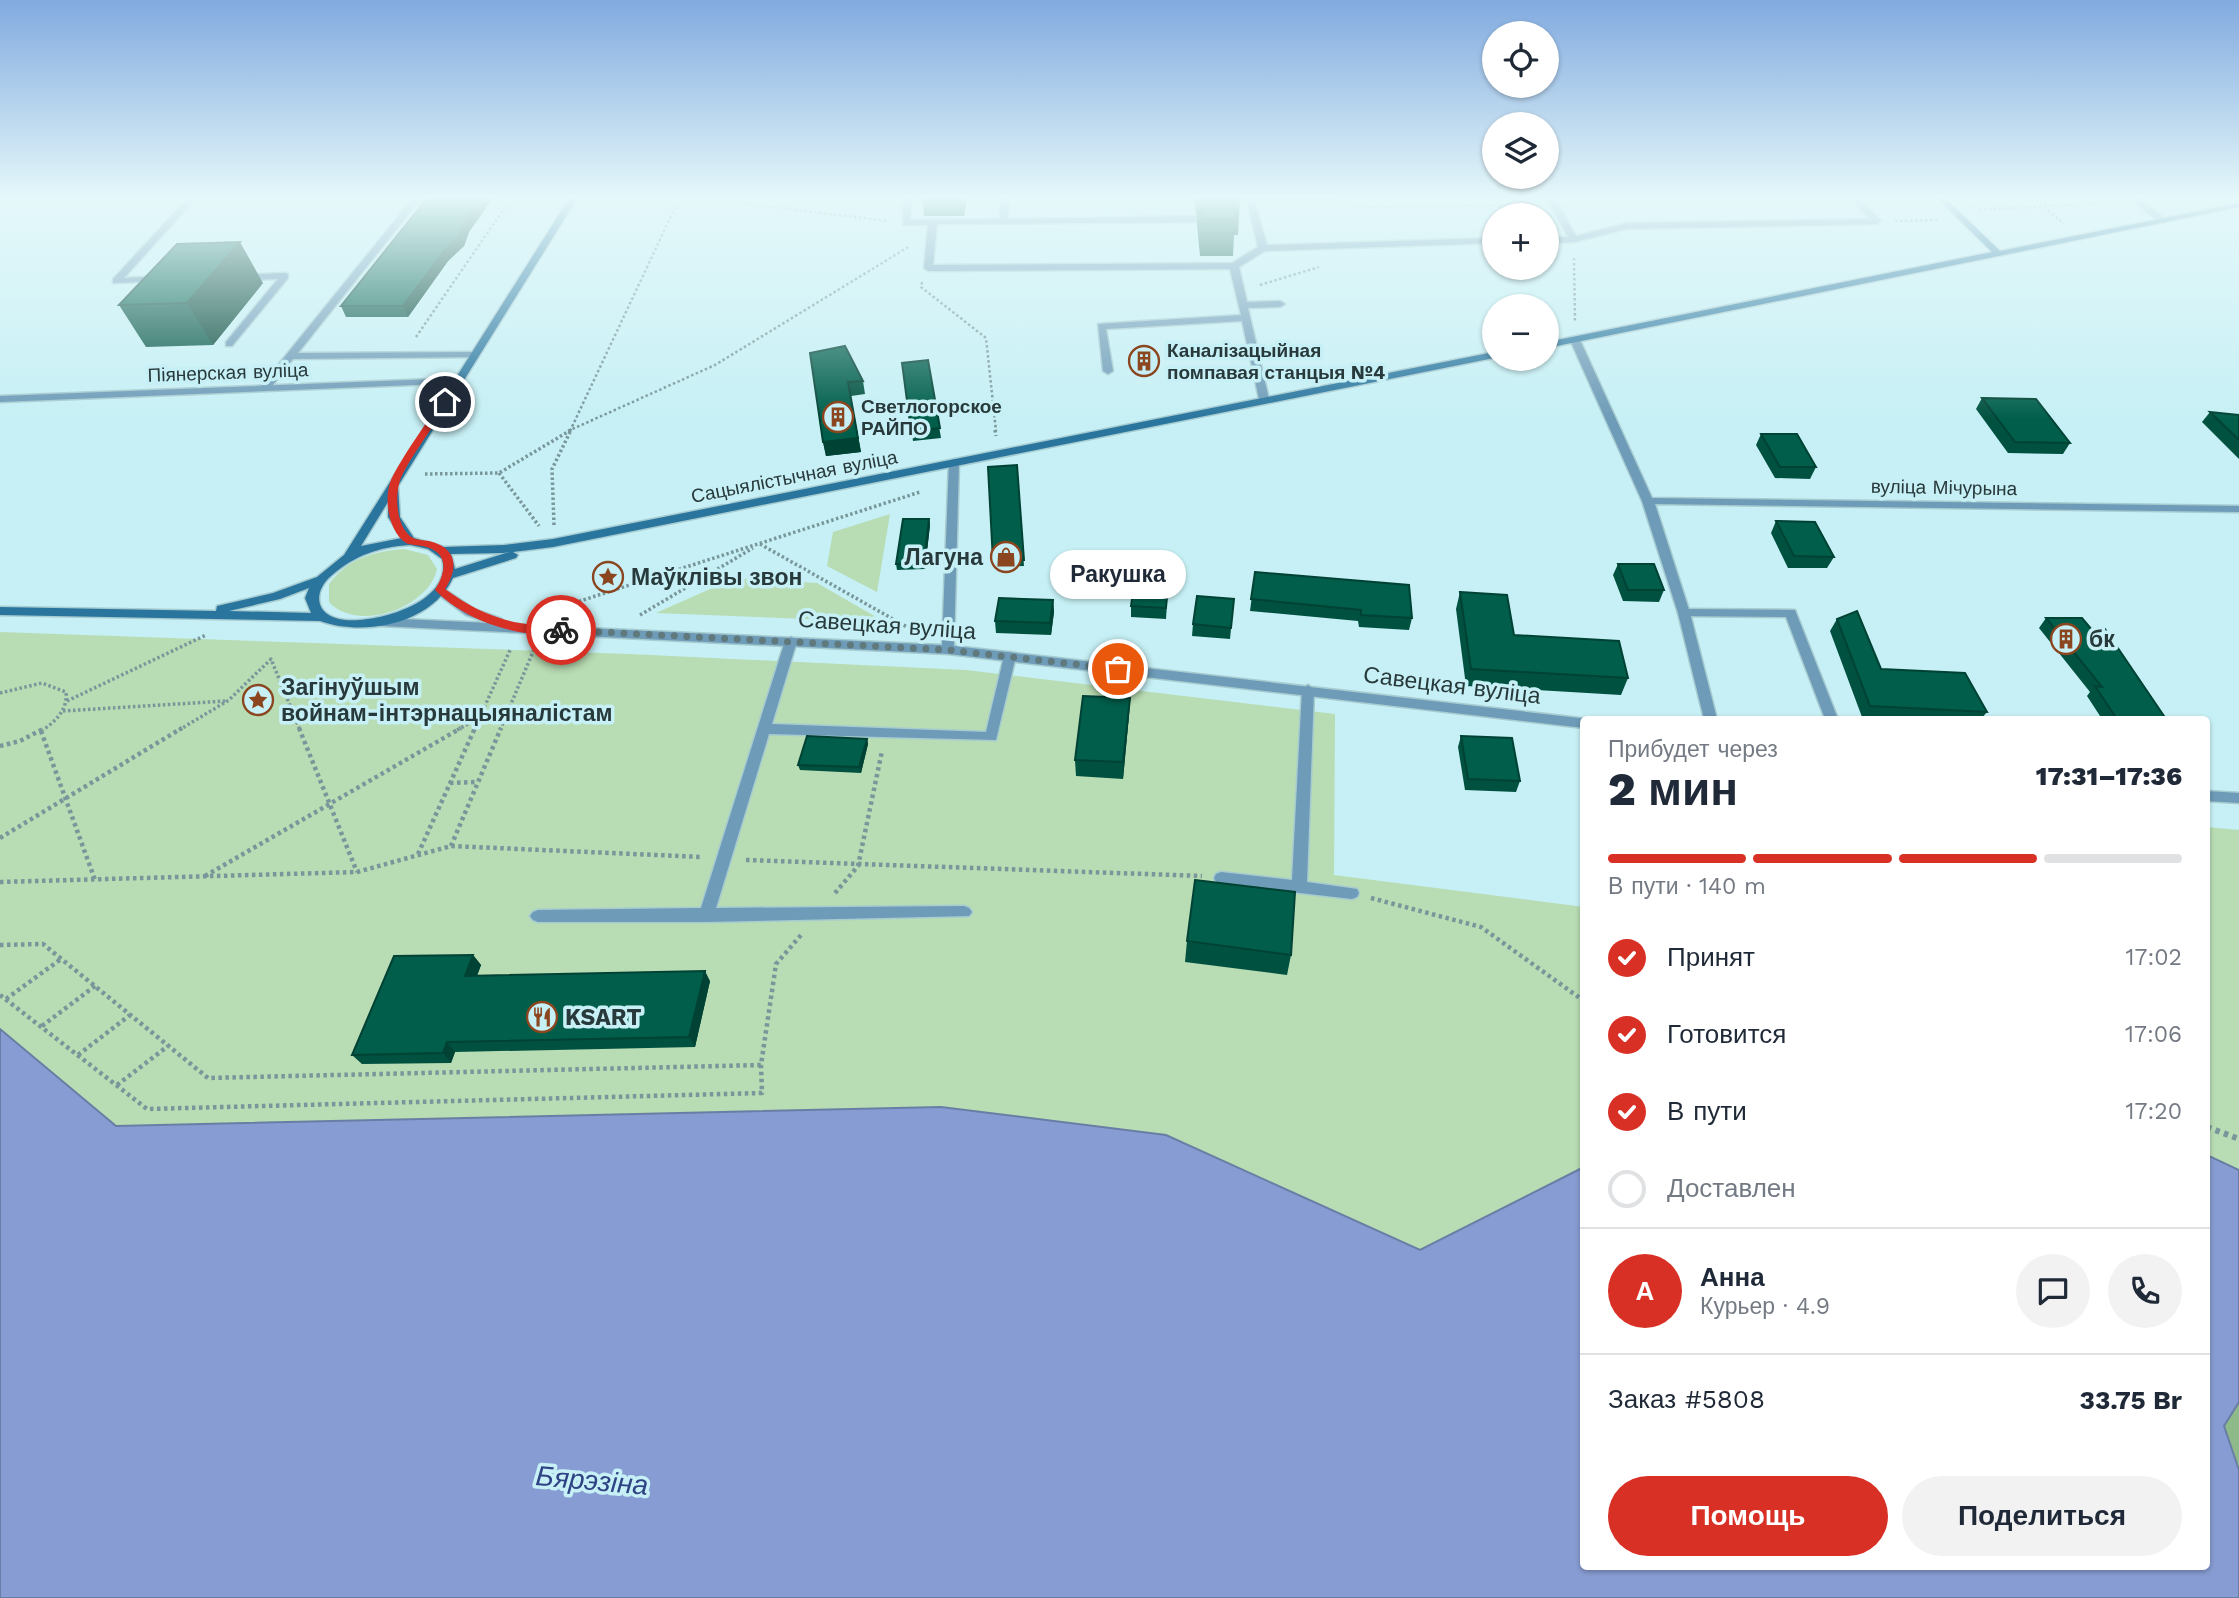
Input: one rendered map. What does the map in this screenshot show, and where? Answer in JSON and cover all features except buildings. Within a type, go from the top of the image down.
[{"type":"main road","points":[[175,614],[250,603],[319,580],[349,556],[527,272]]},
{"type":"main road","points":[[1559,343],[1902,272]]},
{"type":"main road","name":"Сацыялістычная вуліца","points":[[410,541],[428,544],[443,551],[504,550],[553,543],[1482,357]]},
{"type":"main road","points":[[394,483],[394,517],[410,541]]},
{"type":"main road","points":[[349,556],[390,542],[410,541]]},
{"type":"main road","name":"Сацыялістычная вуліца","points":[[449,575],[553,543]]},
{"type":"main road","points":[[0,611],[322,617],[348,624],[381,622],[404,615],[440,590],[449,575],[450,562],[443,551]]},
{"type":"main road","points":[[319,580],[312,594],[313,607],[322,617]]},
{"type":"street","points":[[125,272],[116,281],[168,279]]},
{"type":"street","points":[[265,388],[358,272]]},
{"type":"street","points":[[1235,272],[1264,399]]},
{"type":"street","points":[[229,344],[285,276],[233,277]]},
{"type":"street","points":[[1243,305],[1280,304]]},
{"type":"street","points":[[1108,371],[1101,326],[1246,317]]},
{"type":"street","points":[[1579,339],[1648,501],[1684,613],[1709,716]]},
{"type":"street","points":[[290,356],[474,355]]},
{"type":"street","name":"Піянерская вуліца","points":[[0,399],[458,381]]},
{"type":"street","points":[[948,650],[954,461]]},
{"type":"street","name":"вуліца Мічурына","points":[[1648,501],[2239,509]]},
{"type":"street","name":"Савецкая вуліца","points":[[440,590],[470,612],[519,629]]},
{"type":"street","points":[[1684,613],[1791,612],[1831,716]]},
{"type":"street","name":"Савецкая вуліца","points":[[381,622],[948,650],[1580,723]]},
{"type":"street","points":[[706,916],[791,641]]},
{"type":"street","points":[[763,729],[991,737],[1010,656]]},
{"type":"street","points":[[1299,887],[1308,690]]},
{"type":"street","points":[[2210,796],[2239,798]]},
{"type":"street","points":[[1221,878],[1352,893]]},
{"type":"street","points":[[538,915],[706,916],[964,912]]},
{"type":"path","points":[[404,354],[461,272]]},
{"type":"path","points":[[499,472],[536,525],[554,529],[552,469],[645,272]]},
{"type":"path","points":[[425,474],[499,472],[570,430],[715,365],[869,272]]},
{"type":"path","points":[[927,272],[921,287],[986,338],[997,443]]},
{"type":"path","points":[[1240,291],[1303,272]]},
{"type":"path","points":[[1574,272],[1574,331],[1579,339]]},
{"type":"path","points":[[544,613],[953,481]]},
{"type":"path","points":[[761,543],[913,630]]},
{"type":"path","points":[[610,633],[761,543]]},
{"type":"path","points":[[418,855],[519,629]]},
{"type":"path","points":[[451,846],[542,629]]},
{"type":"path","points":[[67,701],[217,630]]},
{"type":"path","points":[[0,838],[229,701],[271,659],[357,872]]},
{"type":"path","points":[[0,693],[18,686],[48,683],[66,692],[67,701],[63,711],[41,731],[0,746]]},
{"type":"path","points":[[63,711],[229,701]]},
{"type":"path","points":[[205,877],[327,803],[479,718],[505,718]]},
{"type":"path","points":[[41,731],[95,880]]},
{"type":"path","points":[[450,783],[478,782]]},
{"type":"path","points":[[0,882],[357,872],[451,846],[858,866],[1172,872],[1221,878]]},
{"type":"path","points":[[1352,893],[1481,927],[1580,998]]},
{"type":"path","points":[[0,945],[43,944],[208,1078],[761,1065],[762,1093],[147,1109],[3,997],[61,959]]},
{"type":"path","points":[[42,1026],[95,986]]},
{"type":"path","points":[[78,1055],[131,1015]]},
{"type":"path","points":[[117,1085],[168,1046]]},
{"type":"path","points":[[2210,1128],[2239,1139]]},
{"type":"green space","points":[[890,514],[877,592],[827,566],[833,532]]},
{"type":"green space","points":[[404,549],[428,555],[437,569],[431,583],[421,595],[407,605],[390,612],[357,615],[341,611],[329,602],[329,584],[344,568],[372,554]]},
{"type":"green space","points":[[735,578],[817,583],[885,622],[656,613]]},
{"type":"green space","points":[[0,632],[629,654],[966,670],[1335,714],[1334,875],[1580,906],[1580,1169],[1420,1250],[1166,1135],[941,1107],[116,1126],[0,1029]]},
{"type":"green space","points":[[2210,827],[2239,830],[2239,1170],[2210,1156]]},
{"type":"green space","points":[[2239,1402],[2239,1470],[2223,1426]]},
{"type":"water","name":"Бярэзіна","points":[[0,1029],[116,1126],[941,1107],[1166,1135],[1420,1250],[1580,1169],[1580,1570],[2210,1570],[2210,1156],[2239,1170],[2239,1402],[2224,1426],[2239,1470],[2239,1598],[0,1598]]},
{"type":"way so far","points":[[561,630],[948,650],[1118,669]]},
{"type":"place","name":"Каналізацыйная помпавая станцыя №4","points":[[1144,361]]},
{"type":"place","name":"Светлогорское РАЙПО","points":[[838,417]]},
{"type":"place","name":"Лагуна","points":[[1006,557]]},
{"type":"place","name":"Маўклівы звон","points":[[608,577]]},
{"type":"place","name":"бк","points":[[2066,639]]},
{"type":"place","name":"Ракушка","points":[[1118,669]]},
{"type":"place","name":"Загінуўшым войнам-інтэрнацыяналістам","points":[[258,700]]},
{"type":"place","name":"KSART","points":[[542,1017]]},
{"type":"route","points":[[445,402],[394,483],[394,517],[399,528],[410,541],[428,544],[443,551],[450,562],[449,575],[440,590],[470,612],[519,629],[561,630]]}]
